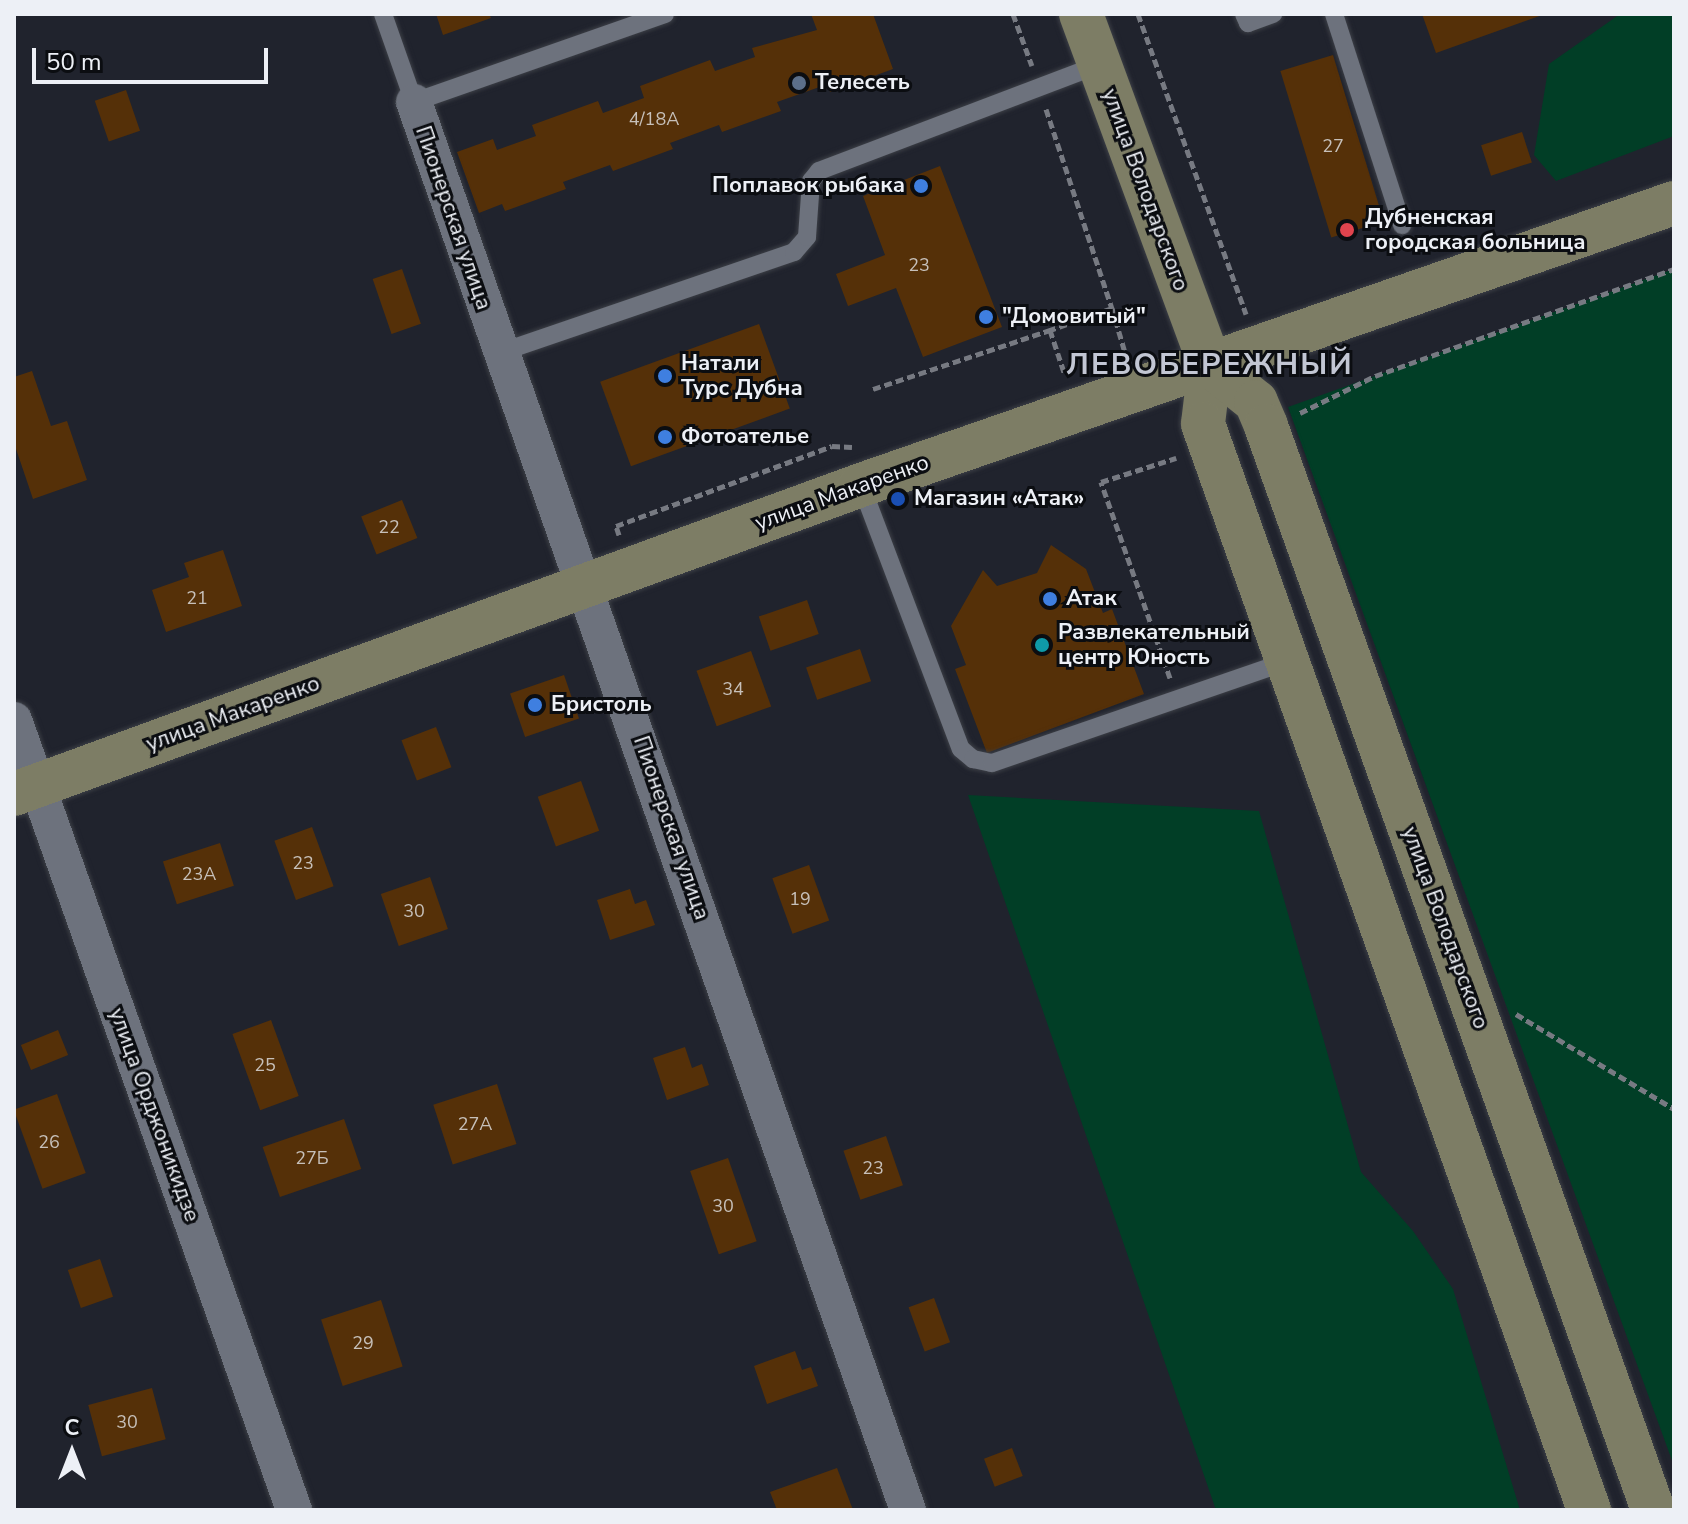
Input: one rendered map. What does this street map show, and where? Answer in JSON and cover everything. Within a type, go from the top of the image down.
[{"type":"main road","name":"улица Володарского","points":[[1081,14],[1210,365],[1203,424],[1589,1510]]},
{"type":"main road","name":"улица Макаренко","points":[[26,790],[861,485],[1674,203]]},
{"type":"main road","name":"улица Володарского","points":[[1210,365],[1256,402],[1266,426],[1653,1510]]},
{"type":"street","name":"Пионерская улица","points":[[414,102],[499,353],[585,587],[908,1510]]},
{"type":"street","name":"улица Орджоникидзе","points":[[14,720],[26,790],[294,1510]]},
{"type":"lane","points":[[383,14],[414,102],[665,14]]},
{"type":"lane","points":[[1244,14],[1248,23],[1273,14]]},
{"type":"lane","points":[[1334,14],[1402,225]]},
{"type":"lane","points":[[499,353],[794,252],[807,237],[811,181],[819,171],[1100,64]]},
{"type":"lane","points":[[861,485],[961,749],[973,759],[992,763],[1286,662]]},
{"type":"path","points":[[873,389],[1112,308],[1013,14]]},
{"type":"path","points":[[1138,14],[1247,315]]},
{"type":"path","points":[[1288,418],[1375,376],[1674,269]]},
{"type":"path","points":[[1050,330],[1067,380]]},
{"type":"path","points":[[1178,699],[1101,482],[1180,457]]},
{"type":"path","points":[[1501,1005],[1674,1109]]},
{"type":"green space","points":[[1620,14],[1674,14],[1674,136],[1556,181],[1534,155],[1549,64]]},
{"type":"green space","points":[[1674,269],[1674,1466],[1288,407]]},
{"type":"green space","points":[[968,795],[1259,811],[1361,1172],[1413,1231],[1453,1289],[1520,1510],[1216,1510]]},
{"type":"building","points":[[436,14],[489,14],[491,18],[443,35]]},
{"type":"building","points":[[811,14],[873,14],[893,69],[830,92],[828,84],[777,102],[781,111],[722,132],[719,125],[670,143],[673,149],[613,171],[610,165],[563,182],[566,189],[505,211],[502,204],[479,213],[457,152],[493,139],[497,150],[536,136],[532,125],[598,101],[603,113],[644,98],[640,86],[710,60],[715,71],[755,57],[752,48],[817,30]]},
{"type":"building","points":[[1422,14],[1545,14],[1436,53]]},
{"type":"building","points":[[1333,55],[1384,221],[1331,237],[1280,71]]},
{"type":"building","points":[[126,90],[140,131],[109,141],[95,101]]},
{"type":"building","points":[[1522,132],[1532,162],[1491,176],[1481,145]]},
{"type":"building","points":[[940,166],[1002,327],[923,357],[896,288],[848,306],[836,274],[885,255],[863,196]]},
{"type":"building","points":[[402,269],[421,324],[392,334],[373,279]]},
{"type":"building","points":[[759,324],[790,409],[631,466],[600,382]]},
{"type":"building","points":[[32,371],[51,426],[67,421],[87,480],[33,499],[14,443],[14,377]]},
{"type":"building","points":[[402,500],[417,538],[377,554],[361,516]]},
{"type":"building","name":"Развлекательный центр Юность","points":[[1051,545],[1086,569],[1103,613],[1112,609],[1144,694],[987,753],[955,669],[966,665],[951,626],[983,570],[997,586],[1037,573]]},
{"type":"building","points":[[223,550],[242,606],[166,632],[152,590],[189,577],[184,563]]},
{"type":"building","points":[[807,600],[819,634],[770,651],[759,617]]},
{"type":"building","points":[[860,649],[871,681],[817,700],[806,668]]},
{"type":"building","points":[[751,651],[771,706],[717,726],[696,671]]},
{"type":"building","points":[[564,675],[579,718],[525,737],[510,694]]},
{"type":"building","points":[[436,727],[451,767],[417,780],[401,740]]},
{"type":"building","points":[[581,781],[599,831],[556,847],[538,797]]},
{"type":"building","points":[[312,827],[334,886],[296,900],[274,841]]},
{"type":"building","points":[[220,843],[234,886],[177,904],[163,862]]},
{"type":"building","points":[[809,865],[829,920],[793,934],[772,878]]},
{"type":"building","points":[[430,877],[448,929],[399,946],[381,894]]},
{"type":"building","points":[[630,889],[635,904],[646,900],[655,925],[610,940],[597,900]]},
{"type":"building","points":[[271,1020],[299,1096],[260,1110],[232,1034]]},
{"type":"building","points":[[58,1030],[68,1055],[31,1070],[21,1045]]},
{"type":"building","points":[[685,1047],[692,1068],[702,1064],[709,1085],[667,1100],[653,1058]]},
{"type":"building","points":[[497,1084],[516,1144],[453,1165],[433,1105]]},
{"type":"building","points":[[57,1094],[86,1173],[43,1189],[14,1110]]},
{"type":"building","points":[[344,1119],[361,1169],[280,1197],[263,1147]]},
{"type":"building","points":[[886,1136],[903,1185],[860,1200],[843,1151]]},
{"type":"building","points":[[728,1158],[757,1241],[719,1254],[690,1171]]},
{"type":"building","points":[[100,1259],[113,1297],[81,1308],[68,1270]]},
{"type":"building","points":[[934,1298],[950,1342],[925,1351],[909,1307]]},
{"type":"building","points":[[381,1300],[403,1367],[343,1386],[321,1319]]},
{"type":"building","points":[[795,1351],[802,1370],[811,1367],[818,1386],[767,1404],[754,1366]]},
{"type":"building","points":[[152,1388],[166,1439],[102,1456],[88,1405]]},
{"type":"building","points":[[1012,1448],[1023,1476],[995,1487],[984,1459]]},
{"type":"building","points":[[837,1468],[853,1510],[777,1510],[770,1492]]},
{"type":"place","name":"Телесеть","points":[[799,83]]},
{"type":"place","name":"Поплавок рыбака","points":[[921,186]]},
{"type":"place","name":"Дубненская городская больница","points":[[1347,230]]},
{"type":"place","name":"\"Домовитый\"","points":[[986,317]]},
{"type":"place","name":"Натали Турс Дубна","points":[[665,376]]},
{"type":"place","name":"Фотоателье","points":[[665,437]]},
{"type":"place","name":"Магазин «Атак»","points":[[898,499]]},
{"type":"place","name":"Атак","points":[[1050,599]]},
{"type":"place","name":"Развлекательный центр Юность","points":[[1042,645]]},
{"type":"place","name":"Бристоль","points":[[535,705]]},
{"type":"district","name":"ЛЕВОБЕРЕЖНЫЙ","points":[[1210,365]]}]
